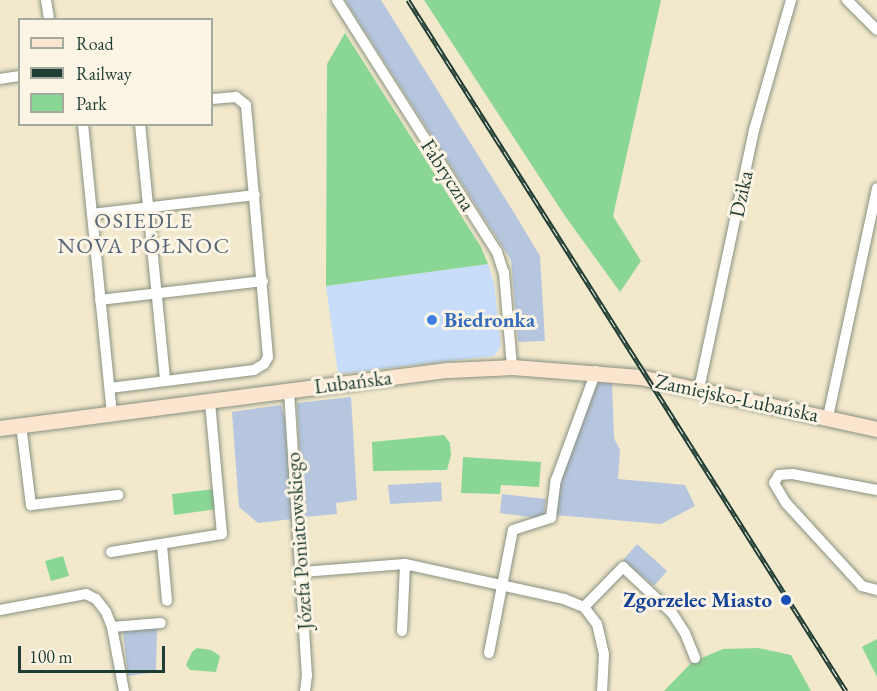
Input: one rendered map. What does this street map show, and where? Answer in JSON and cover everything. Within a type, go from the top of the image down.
[{"type":"main road","name":"Lubańska","points":[[0,428],[449,370],[512,366],[596,371]]},
{"type":"main road","name":"Zamiejsko-Lubańska","points":[[596,371],[640,376],[877,429]]},
{"type":"street","points":[[46,0],[49,18]]},
{"type":"street","name":"Fabryczna","points":[[337,0],[497,252],[504,273],[512,366]]},
{"type":"street","name":"Dzika","points":[[699,389],[754,130],[791,0]]},
{"type":"street","points":[[847,0],[877,30]]},
{"type":"street","points":[[0,79],[18,76]]},
{"type":"street","points":[[110,388],[254,370],[264,364],[270,352],[246,105],[236,97],[213,99]]},
{"type":"street","points":[[140,126],[165,381]]},
{"type":"street","points":[[83,127],[112,413]]},
{"type":"street","points":[[828,417],[877,188]]},
{"type":"street","points":[[92,214],[255,195]]},
{"type":"street","points":[[100,300],[263,281]]},
{"type":"street","points":[[489,653],[513,530],[551,518],[556,480],[596,371]]},
{"type":"street","name":"Józefa Poniatowskiego","points":[[289,391],[302,572],[306,690]]},
{"type":"street","points":[[111,552],[222,534],[210,402]]},
{"type":"street","points":[[21,425],[31,505],[118,495]]},
{"type":"street","points":[[877,490],[792,474],[779,475],[774,483],[786,503],[862,586],[877,590]]},
{"type":"street","points":[[162,545],[167,600]]},
{"type":"street","points":[[402,631],[405,564]]},
{"type":"street","points":[[302,572],[405,564],[564,599],[584,607],[597,624],[603,644],[602,691]]},
{"type":"street","points":[[584,607],[624,567],[672,613],[685,633],[695,658]]},
{"type":"street","points":[[0,610],[86,594],[101,604],[112,627],[124,691]]},
{"type":"street","points":[[112,627],[161,623]]},
{"type":"shaded area","points":[[345,0],[381,0],[540,256],[545,341],[518,342],[511,260]]},
{"type":"shaded area","points":[[488,264],[494,283],[501,346],[494,356],[338,374],[326,286]]},
{"type":"shaded area","points":[[596,381],[612,383],[614,438],[620,450],[618,479],[685,485],[695,506],[661,524],[555,515],[558,480]]},
{"type":"shaded area","points":[[351,397],[357,500],[336,503],[337,514],[303,517],[297,403]]},
{"type":"shaded area","points":[[281,405],[285,418],[292,519],[258,523],[239,507],[232,412]]},
{"type":"shaded area","points":[[441,482],[442,501],[390,504],[388,485]]},
{"type":"shaded area","points":[[502,494],[546,499],[544,515],[536,518],[500,513]]},
{"type":"shaded area","points":[[637,544],[667,571],[654,586],[623,560]]},
{"type":"shaded area","points":[[157,628],[156,672],[128,676],[123,631]]},
{"type":"green space","points":[[424,0],[661,0],[613,216],[641,261],[620,292],[565,216]]},
{"type":"green space","points":[[345,33],[481,247],[488,264],[326,286],[327,64]]},
{"type":"green space","points":[[444,435],[450,443],[451,455],[447,470],[373,471],[372,442]]},
{"type":"green space","points":[[463,457],[541,462],[539,487],[501,485],[500,494],[461,493]]},
{"type":"green space","points":[[215,489],[217,509],[174,515],[172,494]]},
{"type":"green space","points":[[63,556],[69,576],[51,581],[45,561]]},
{"type":"green space","points":[[877,639],[877,677],[862,647]]},
{"type":"green space","points":[[197,648],[211,650],[220,656],[216,672],[190,670],[186,665],[192,652]]},
{"type":"green space","points":[[758,648],[791,655],[811,691],[664,691],[692,662],[723,649]]},
{"type":"railway","points":[[408,0],[846,691]]},
{"type":"place","name":"Biedronka","points":[[432,320]]},
{"type":"place","name":"Zgorzelec Miasto","points":[[786,600]]},
{"type":"district","name":"OSIEDLE NOVA PÓŁNOC","points":[[144,232]]}]
